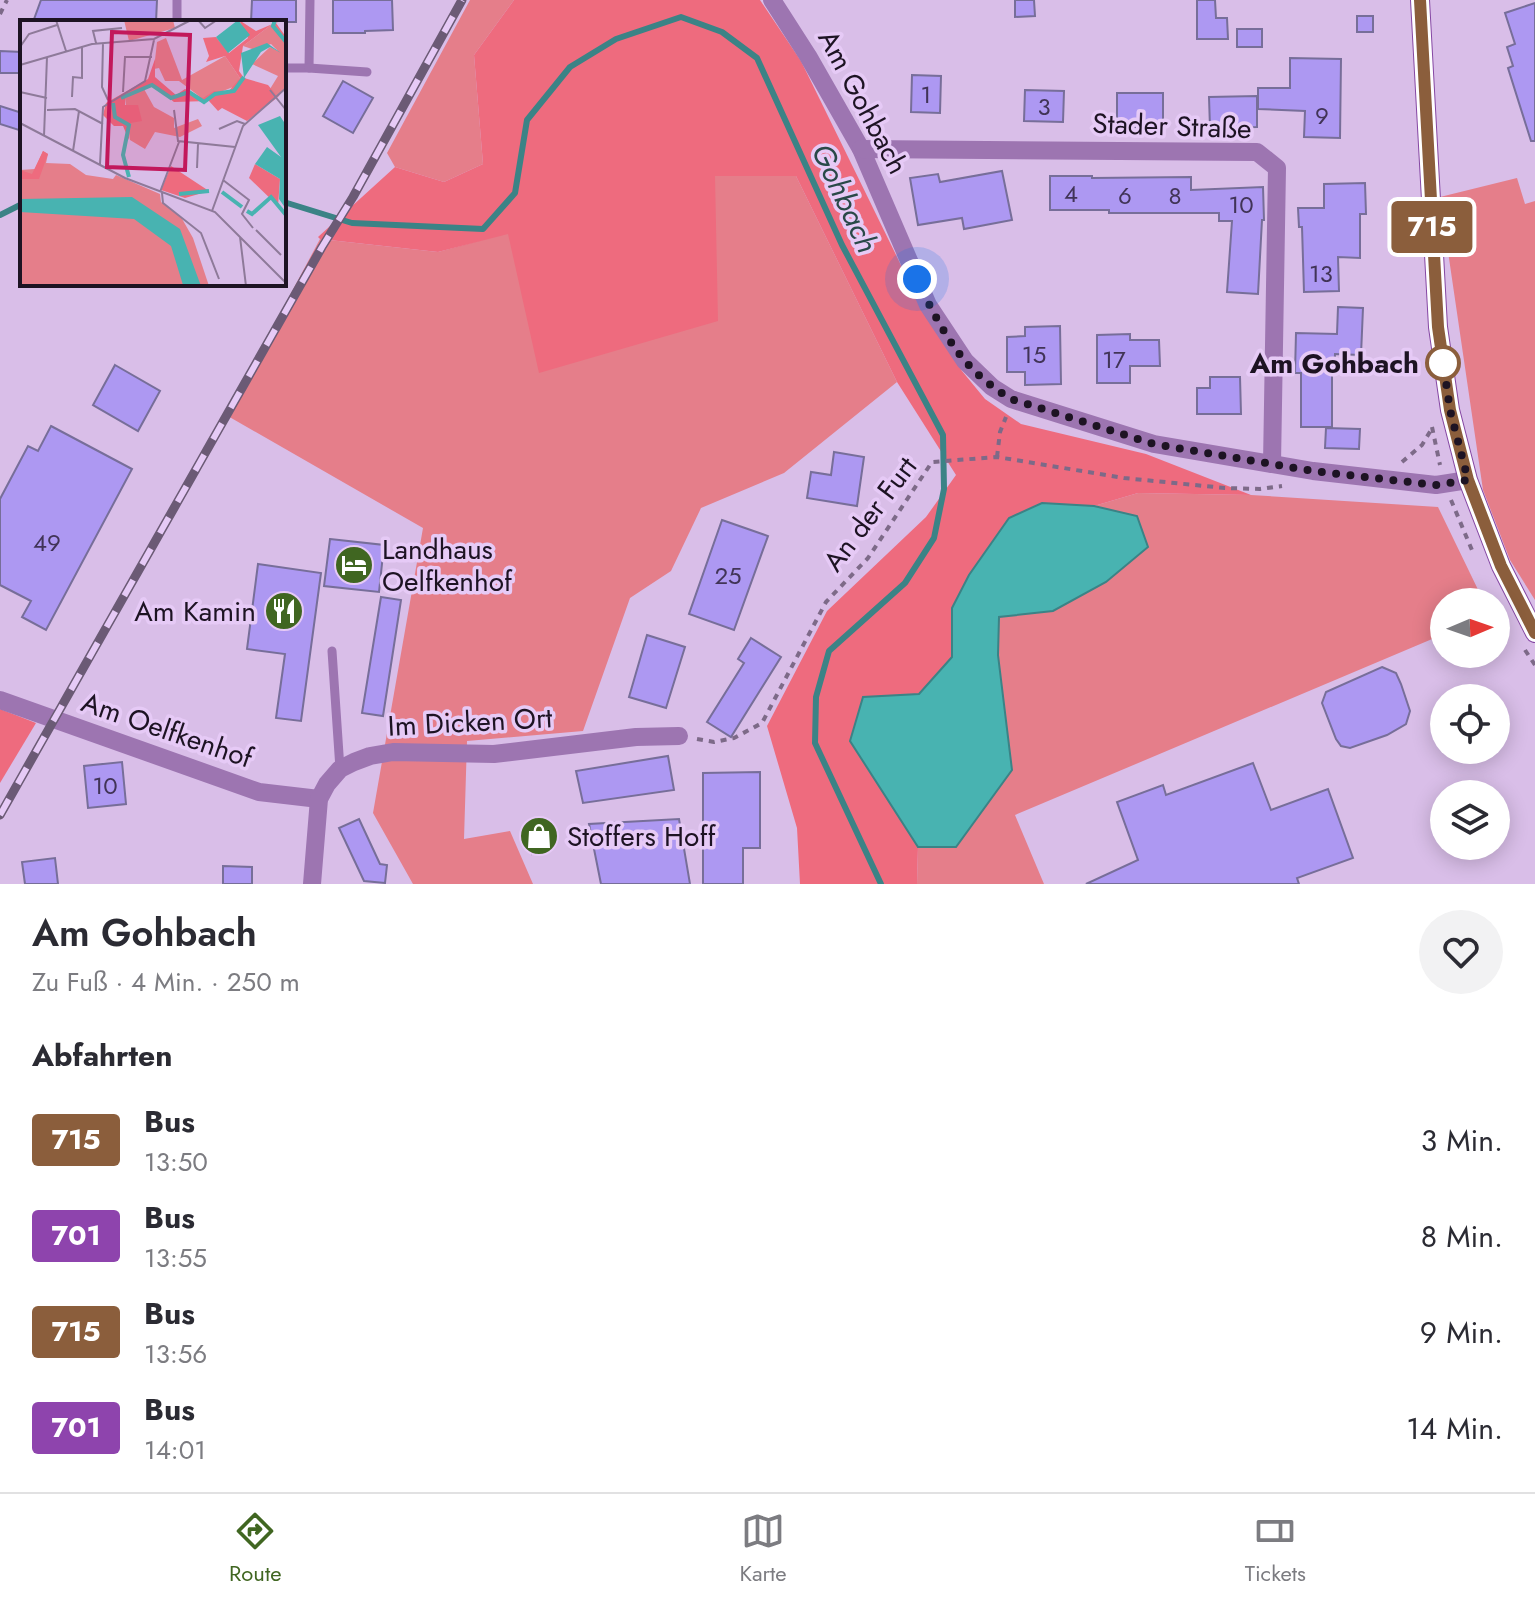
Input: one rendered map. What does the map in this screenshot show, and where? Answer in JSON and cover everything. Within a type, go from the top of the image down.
[{"type":"street","name":"Am Gohbach","points":[[772,0],[861,149],[928,305],[965,361],[992,387],[1011,399],[1154,444],[1313,471],[1436,485],[1468,480]]},
{"type":"street","points":[[1420,0],[1438,327],[1450,410],[1468,480],[1501,566],[1535,633]]},
{"type":"street","name":"Stader Straße","points":[[861,149],[1257,152],[1277,168],[1272,464]]},
{"type":"street","name":"Am Oelfkenhof","points":[[0,700],[259,792],[319,799]]},
{"type":"street","name":"Im Dicken Ort","points":[[340,769],[370,756],[393,752],[494,754],[636,737],[679,736]]},
{"type":"street","points":[[312,884],[319,799],[340,769]]},
{"type":"lane","points":[[309,68],[310,0]]},
{"type":"lane","points":[[286,68],[367,72]]},
{"type":"lane","points":[[332,651],[340,769]]},
{"type":"path","points":[[0,14],[7,0]]},
{"type":"path","points":[[1382,478],[1422,445],[1432,428]]},
{"type":"path","points":[[997,457],[1000,432]]},
{"type":"path","name":"An der Furt","points":[[679,736],[714,742],[734,738],[762,723],[826,602],[868,558],[932,462],[997,457],[1124,478],[1260,489],[1301,480],[1313,471]]},
{"type":"shaded area","points":[[470,0],[514,0],[474,55],[483,164],[444,182],[395,167],[387,153]]},
{"type":"shaded area","points":[[514,0],[760,0],[801,61],[923,310],[962,371],[985,399],[1021,424],[1146,454],[1251,495],[1138,493],[1094,506],[1041,503],[1009,518],[969,575],[952,608],[952,657],[919,694],[863,697],[850,741],[918,847],[917,884],[800,884],[797,828],[767,726],[827,611],[926,517],[956,475],[897,382],[796,176],[715,176],[718,321],[539,373],[508,234],[438,252],[318,237],[395,167],[444,182],[483,164],[474,55]]},
{"type":"shaded area","points":[[715,176],[796,176],[897,382],[784,473],[701,508],[671,571],[630,598],[583,731],[467,741],[464,839],[510,831],[533,884],[413,884],[373,813],[423,528],[226,415],[320,239],[438,252]]},
{"type":"shaded area","points":[[1517,178],[1525,204],[1535,201],[1535,600],[1510,560],[1483,490],[1440,197]]},
{"type":"shaded area","points":[[1138,493],[1251,495],[1438,507],[1477,588],[1430,588],[1430,640],[1015,815],[1044,884],[917,884],[918,847],[956,847],[998,655],[999,617],[1053,611],[1136,516],[1094,506]]},
{"type":"shaded area","points":[[1042,503],[1094,506],[1137,516],[1148,547],[1106,582],[1053,611],[999,617],[998,655],[1012,770],[956,847],[918,847],[850,741],[863,697],[919,694],[952,657],[952,608],[969,575],[1009,518]]},
{"type":"shaded area","points":[[0,709],[36,723],[0,783]]},
{"type":"building","points":[[41,0],[157,0],[156,20],[34,20]]},
{"type":"building","points":[[252,0],[296,0],[296,22],[251,20]]},
{"type":"building","points":[[333,0],[392,0],[393,30],[333,33]]},
{"type":"building","points":[[1015,0],[1034,0],[1035,16],[1015,17]]},
{"type":"building","points":[[1197,0],[1215,0],[1216,18],[1227,18],[1228,39],[1197,39]]},
{"type":"building","points":[[1535,3],[1535,141],[1531,141],[1508,68],[1513,66],[1507,47],[1515,44],[1505,13]]},
{"type":"building","points":[[1357,16],[1373,16],[1373,32],[1357,32]]},
{"type":"building","points":[[1237,29],[1262,29],[1262,47],[1237,47]]},
{"type":"building","points":[[0,51],[20,52],[20,73],[0,73]]},
{"type":"building","points":[[1290,58],[1341,59],[1340,138],[1304,137],[1305,111],[1258,109],[1258,88],[1290,88]]},
{"type":"building","points":[[912,75],[941,76],[940,113],[911,112]]},
{"type":"building","points":[[343,81],[373,98],[353,133],[323,116]]},
{"type":"building","points":[[1025,90],[1064,91],[1063,122],[1024,121]]},
{"type":"building","points":[[1117,93],[1163,93],[1163,127],[1117,127]]},
{"type":"building","points":[[1257,96],[1257,127],[1210,128],[1209,97]]},
{"type":"building","points":[[0,106],[20,112],[20,130],[0,124]]},
{"type":"building","points":[[1002,171],[1012,220],[964,229],[962,218],[918,225],[910,178],[938,174],[940,182]]},
{"type":"building","points":[[1050,176],[1191,177],[1191,190],[1263,187],[1264,220],[1258,294],[1227,292],[1232,221],[1219,221],[1219,213],[1050,210]]},
{"type":"building","points":[[1365,183],[1366,214],[1360,214],[1360,258],[1338,257],[1339,291],[1304,292],[1302,227],[1299,227],[1298,208],[1324,208],[1324,184]]},
{"type":"building","points":[[1338,307],[1363,308],[1361,355],[1335,354],[1332,427],[1301,427],[1301,373],[1295,373],[1296,333],[1337,334]]},
{"type":"building","points":[[1060,326],[1061,384],[1025,385],[1025,372],[1007,372],[1007,337],[1025,336],[1025,327]]},
{"type":"building","points":[[1130,334],[1130,340],[1159,340],[1160,366],[1130,366],[1130,383],[1097,383],[1097,335]]},
{"type":"building","points":[[115,365],[160,391],[138,431],[93,405]]},
{"type":"building","points":[[1210,377],[1240,377],[1241,414],[1197,414],[1197,388],[1210,388]]},
{"type":"building","points":[[51,426],[132,469],[46,630],[22,617],[31,601],[0,585],[0,499],[28,446],[38,451]]},
{"type":"building","points":[[1326,428],[1360,429],[1359,449],[1325,448]]},
{"type":"building","points":[[834,452],[864,457],[857,506],[807,498],[811,472],[831,475]]},
{"type":"building","points":[[722,520],[768,536],[734,630],[689,614]]},
{"type":"building","name":"Landhaus Oelfkenhof","points":[[330,539],[384,545],[379,592],[324,586]]},
{"type":"building","name":"Am Kamin","points":[[258,564],[321,573],[301,721],[276,718],[285,654],[247,649]]},
{"type":"building","points":[[381,597],[401,600],[383,716],[362,713]]},
{"type":"building","points":[[647,635],[685,647],[666,708],[629,697]]},
{"type":"building","points":[[751,638],[781,657],[731,737],[707,722],[744,663],[738,659]]},
{"type":"building","points":[[1382,667],[1396,673],[1401,684],[1410,711],[1406,724],[1387,735],[1350,748],[1341,746],[1322,703],[1326,692]]},
{"type":"building","points":[[668,756],[674,790],[583,803],[576,771]]},
{"type":"building","points":[[122,762],[126,804],[88,808],[84,766]]},
{"type":"building","points":[[1253,763],[1271,810],[1328,789],[1353,858],[1297,878],[1299,884],[1086,884],[1138,860],[1117,802],[1163,785],[1166,795]]},
{"type":"building","points":[[760,772],[760,848],[743,848],[743,884],[703,884],[703,773]]},
{"type":"building","points":[[359,819],[380,864],[387,865],[385,883],[364,881],[339,828]]},
{"type":"building","points":[[679,819],[690,884],[601,884],[589,824]]},
{"type":"building","points":[[545,822],[553,847],[532,854],[524,828]]},
{"type":"building","points":[[55,858],[58,884],[25,884],[22,862]]},
{"type":"building","points":[[223,866],[252,867],[252,884],[223,884]]},
{"type":"waterway","name":"Gohbach","points":[[286,203],[352,223],[483,229],[515,193],[527,120],[570,67],[616,39],[681,17],[722,32],[757,58],[842,245],[943,435],[944,489],[934,538],[905,583],[829,651],[816,697],[815,743],[881,884]]},
{"type":"waterway","name":"Gohbach","points":[[0,215],[20,205]]},
{"type":"railway","points":[[0,815],[462,0]]},
{"type":"bus line","name":"715","points":[[1420,0],[1438,327],[1450,410],[1468,480],[1501,566],[1535,633]]},
{"type":"place","name":"Am Gohbach","points":[[1443,363]]},
{"type":"place","name":"Landhaus Oelfkenhof","points":[[354,565]]},
{"type":"place","name":"Am Kamin","points":[[284,611]]},
{"type":"place","name":"Stoffers Hoff","points":[[539,836]]},
{"type":"route","points":[[917,279],[928,305],[965,361],[992,387],[1011,399],[1154,444],[1313,471],[1436,485],[1468,480],[1450,410],[1442,354],[1443,363]]}]
